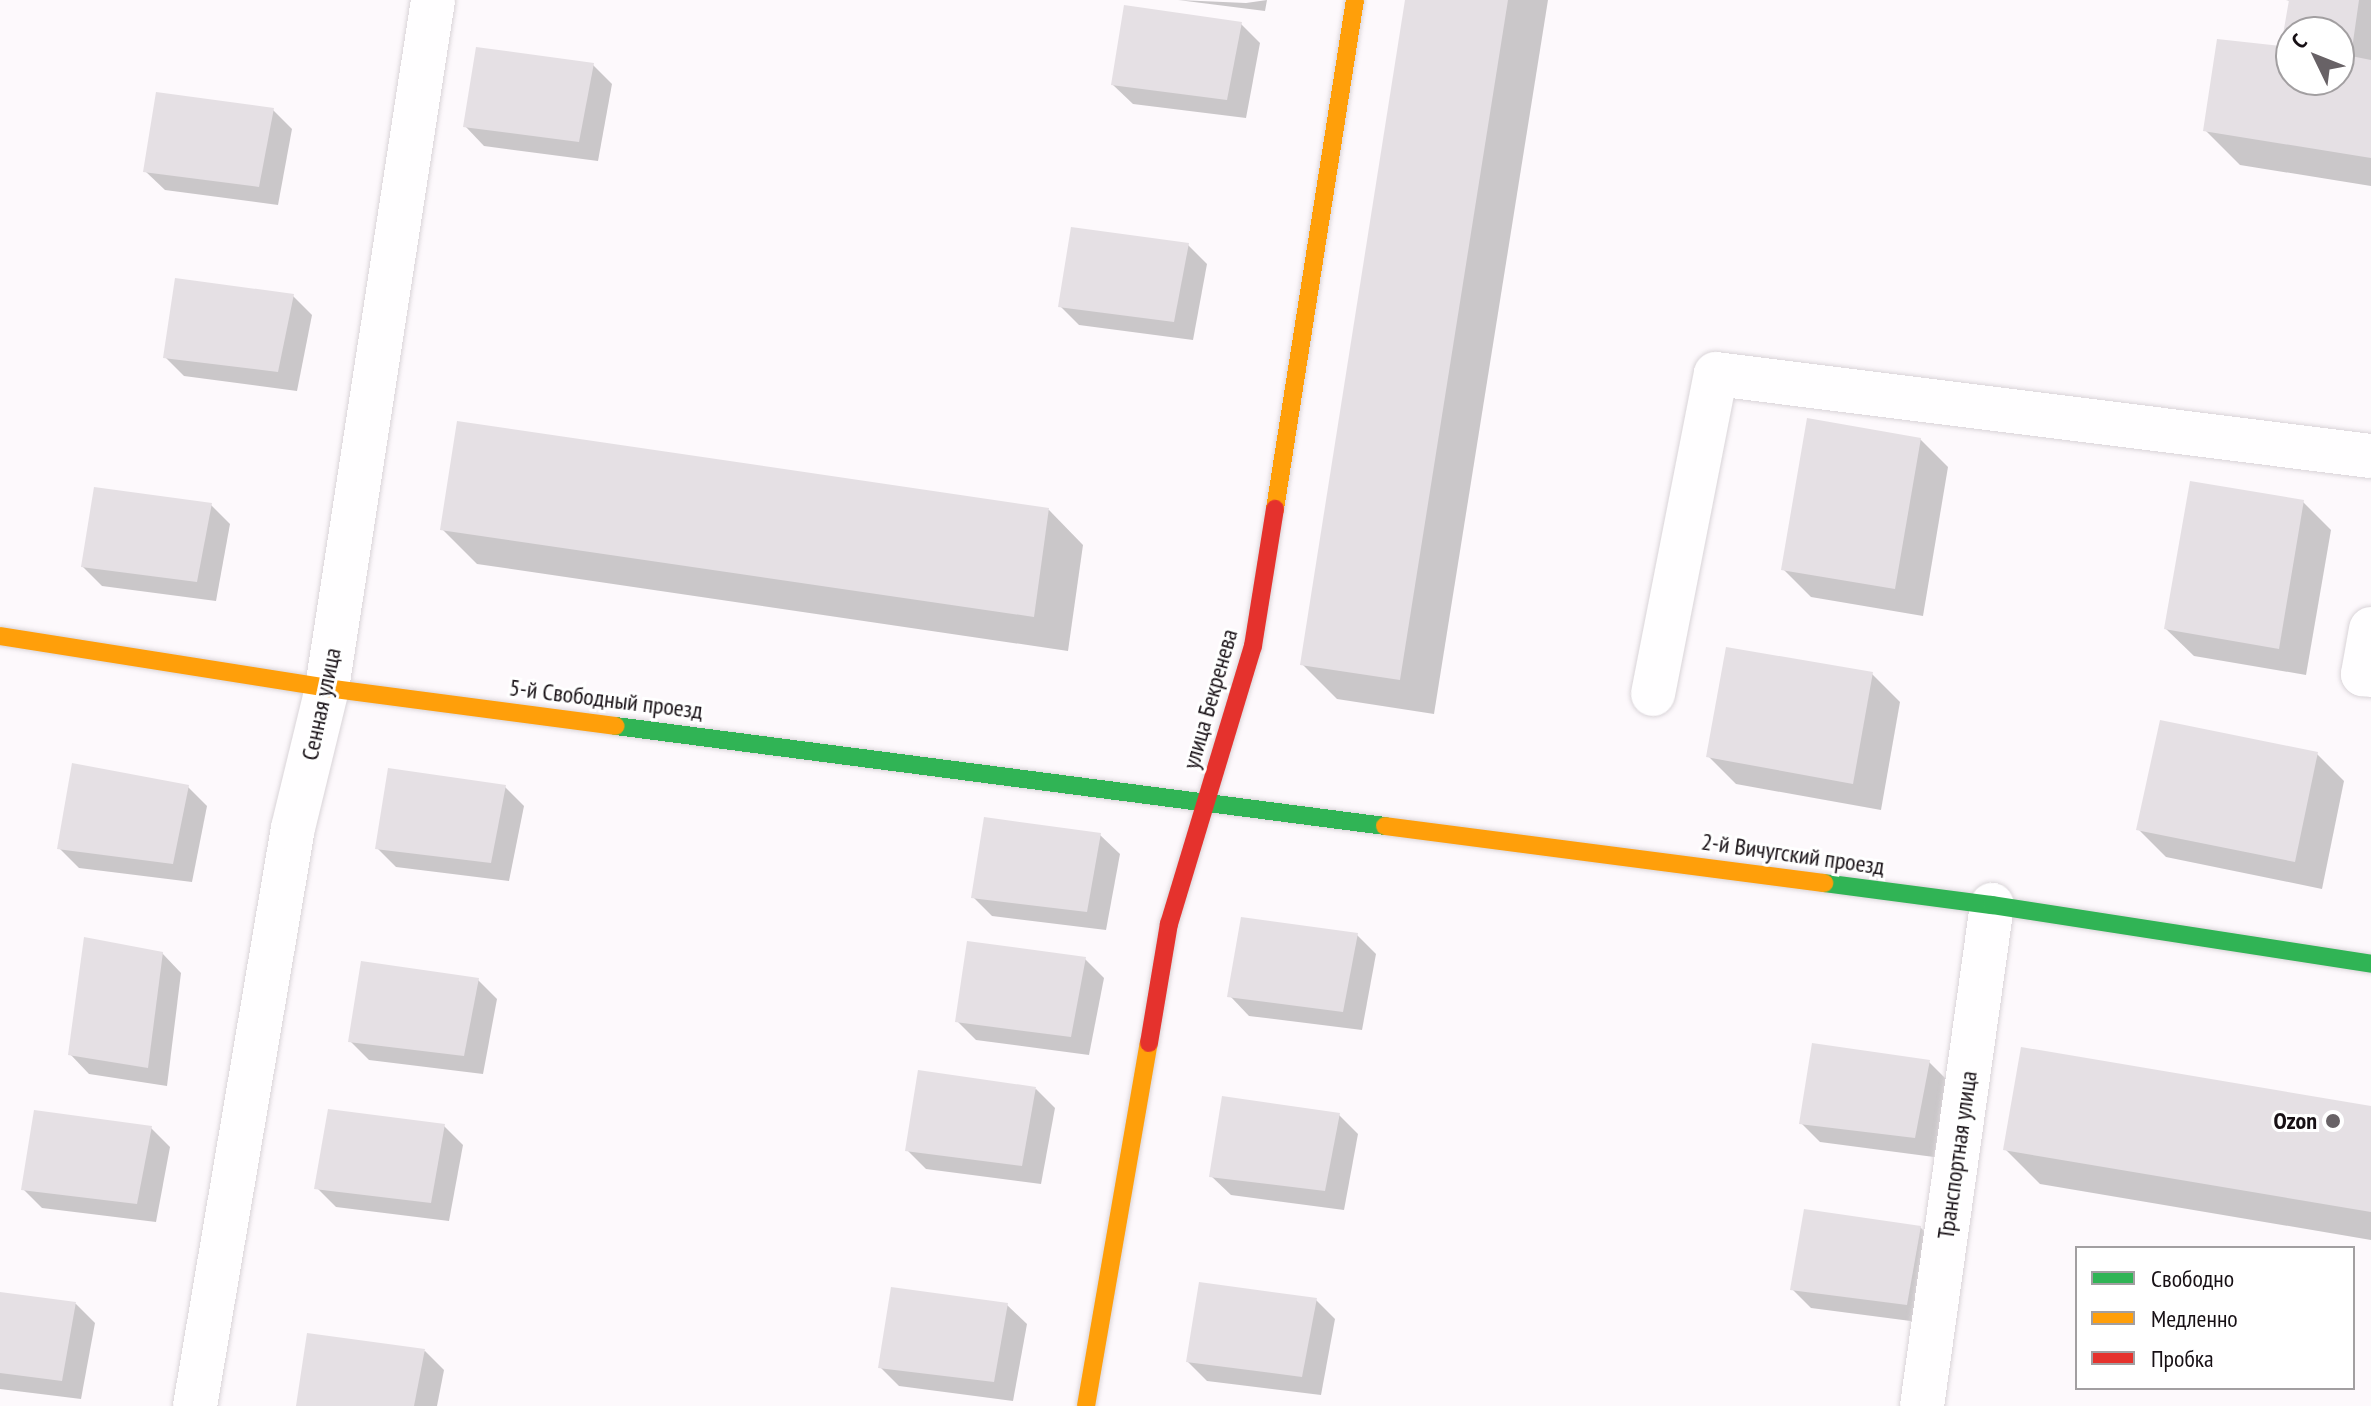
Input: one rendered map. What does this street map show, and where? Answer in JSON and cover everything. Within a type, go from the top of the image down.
[{"type":"street","name":"Сенная улица","points":[[195,1406],[293,828],[327,688],[433,0]]},
{"type":"street","name":"улица Бекренева","points":[[1086,1406],[1169,924],[1253,646],[1355,0]]},
{"type":"street","points":[[1653,694],[1716,374],[2371,456]]},
{"type":"street","points":[[2371,629],[2363,674],[2371,675]]},
{"type":"street","name":"5-й Свободный проезд","points":[[0,636],[327,688],[1206,801]]},
{"type":"street","name":"2-й Вичугский проезд","points":[[1206,801],[1992,905],[2371,964]]},
{"type":"street","name":"Транспортная улица","points":[[1922,1406],[1992,905]]},
{"type":"building","points":[[1405,0],[1508,0],[1400,680],[1300,665]]},
{"type":"building","points":[[2289,0],[2359,0],[2355,28],[2355,16],[2286,16]]},
{"type":"building","points":[[1124,5],[1242,22],[1227,100],[1111,85]]},
{"type":"building","points":[[2217,39],[2275,45],[2275,96],[2355,96],[2355,57],[2371,60],[2371,158],[2203,131]]},
{"type":"building","points":[[476,47],[594,63],[579,142],[463,127]]},
{"type":"building","points":[[156,92],[274,108],[259,187],[143,172]]},
{"type":"building","points":[[1071,227],[1189,243],[1174,322],[1058,307]]},
{"type":"building","points":[[175,278],[294,294],[278,372],[163,358]]},
{"type":"building","points":[[1807,418],[1921,438],[1895,589],[1781,570]]},
{"type":"building","points":[[457,421],[1049,508],[1034,617],[440,530]]},
{"type":"building","points":[[2190,481],[2304,500],[2279,649],[2164,629]]},
{"type":"building","points":[[94,487],[212,503],[197,582],[81,567]]},
{"type":"building","points":[[1726,647],[1873,672],[1853,784],[1706,757]]},
{"type":"building","points":[[2160,720],[2318,752],[2295,862],[2136,830]]},
{"type":"building","points":[[72,763],[189,785],[173,864],[57,849]]},
{"type":"building","points":[[388,768],[506,785],[491,863],[375,849]]},
{"type":"building","points":[[984,817],[1101,833],[1087,912],[971,898]]},
{"type":"building","points":[[1241,917],[1358,933],[1343,1012],[1227,997]]},
{"type":"building","points":[[84,937],[163,952],[148,1068],[68,1055]]},
{"type":"building","points":[[967,941],[1086,957],[1071,1037],[955,1022]]},
{"type":"building","points":[[361,961],[479,978],[464,1056],[348,1042]]},
{"type":"building","points":[[1812,1043],[1930,1060],[1915,1138],[1799,1124]]},
{"type":"building","points":[[2021,1047],[2371,1106],[2371,1212],[2003,1150]]},
{"type":"building","points":[[918,1070],[1036,1087],[1022,1166],[905,1151]]},
{"type":"building","points":[[1222,1096],[1340,1113],[1325,1191],[1209,1177]]},
{"type":"building","points":[[328,1109],[445,1124],[431,1203],[314,1189]]},
{"type":"building","points":[[34,1110],[152,1126],[137,1204],[21,1190]]},
{"type":"building","points":[[1804,1209],[1921,1226],[1907,1305],[1790,1290]]},
{"type":"building","points":[[1199,1282],[1317,1298],[1302,1377],[1186,1362]]},
{"type":"building","points":[[891,1287],[1008,1303],[994,1382],[878,1368]]},
{"type":"building","points":[[0,1292],[76,1302],[62,1381],[0,1373]]},
{"type":"building","points":[[307,1333],[425,1349],[414,1406],[296,1406]]},
{"type":"traffic: fast","points":[[616,726],[1385,826]]},
{"type":"traffic: fast","points":[[1824,883],[1992,905],[2371,964]]},
{"type":"traffic: slow","points":[[1275,509],[1355,0]]},
{"type":"traffic: slow","points":[[0,636],[327,688],[616,726]]},
{"type":"traffic: slow","points":[[1385,826],[1824,883]]},
{"type":"traffic: slow","points":[[1086,1406],[1149,1043]]},
{"type":"traffic: jam","points":[[1149,1043],[1169,924],[1253,646],[1275,509]]},
{"type":"place","name":"Ozon","points":[[2333,1121]]}]
